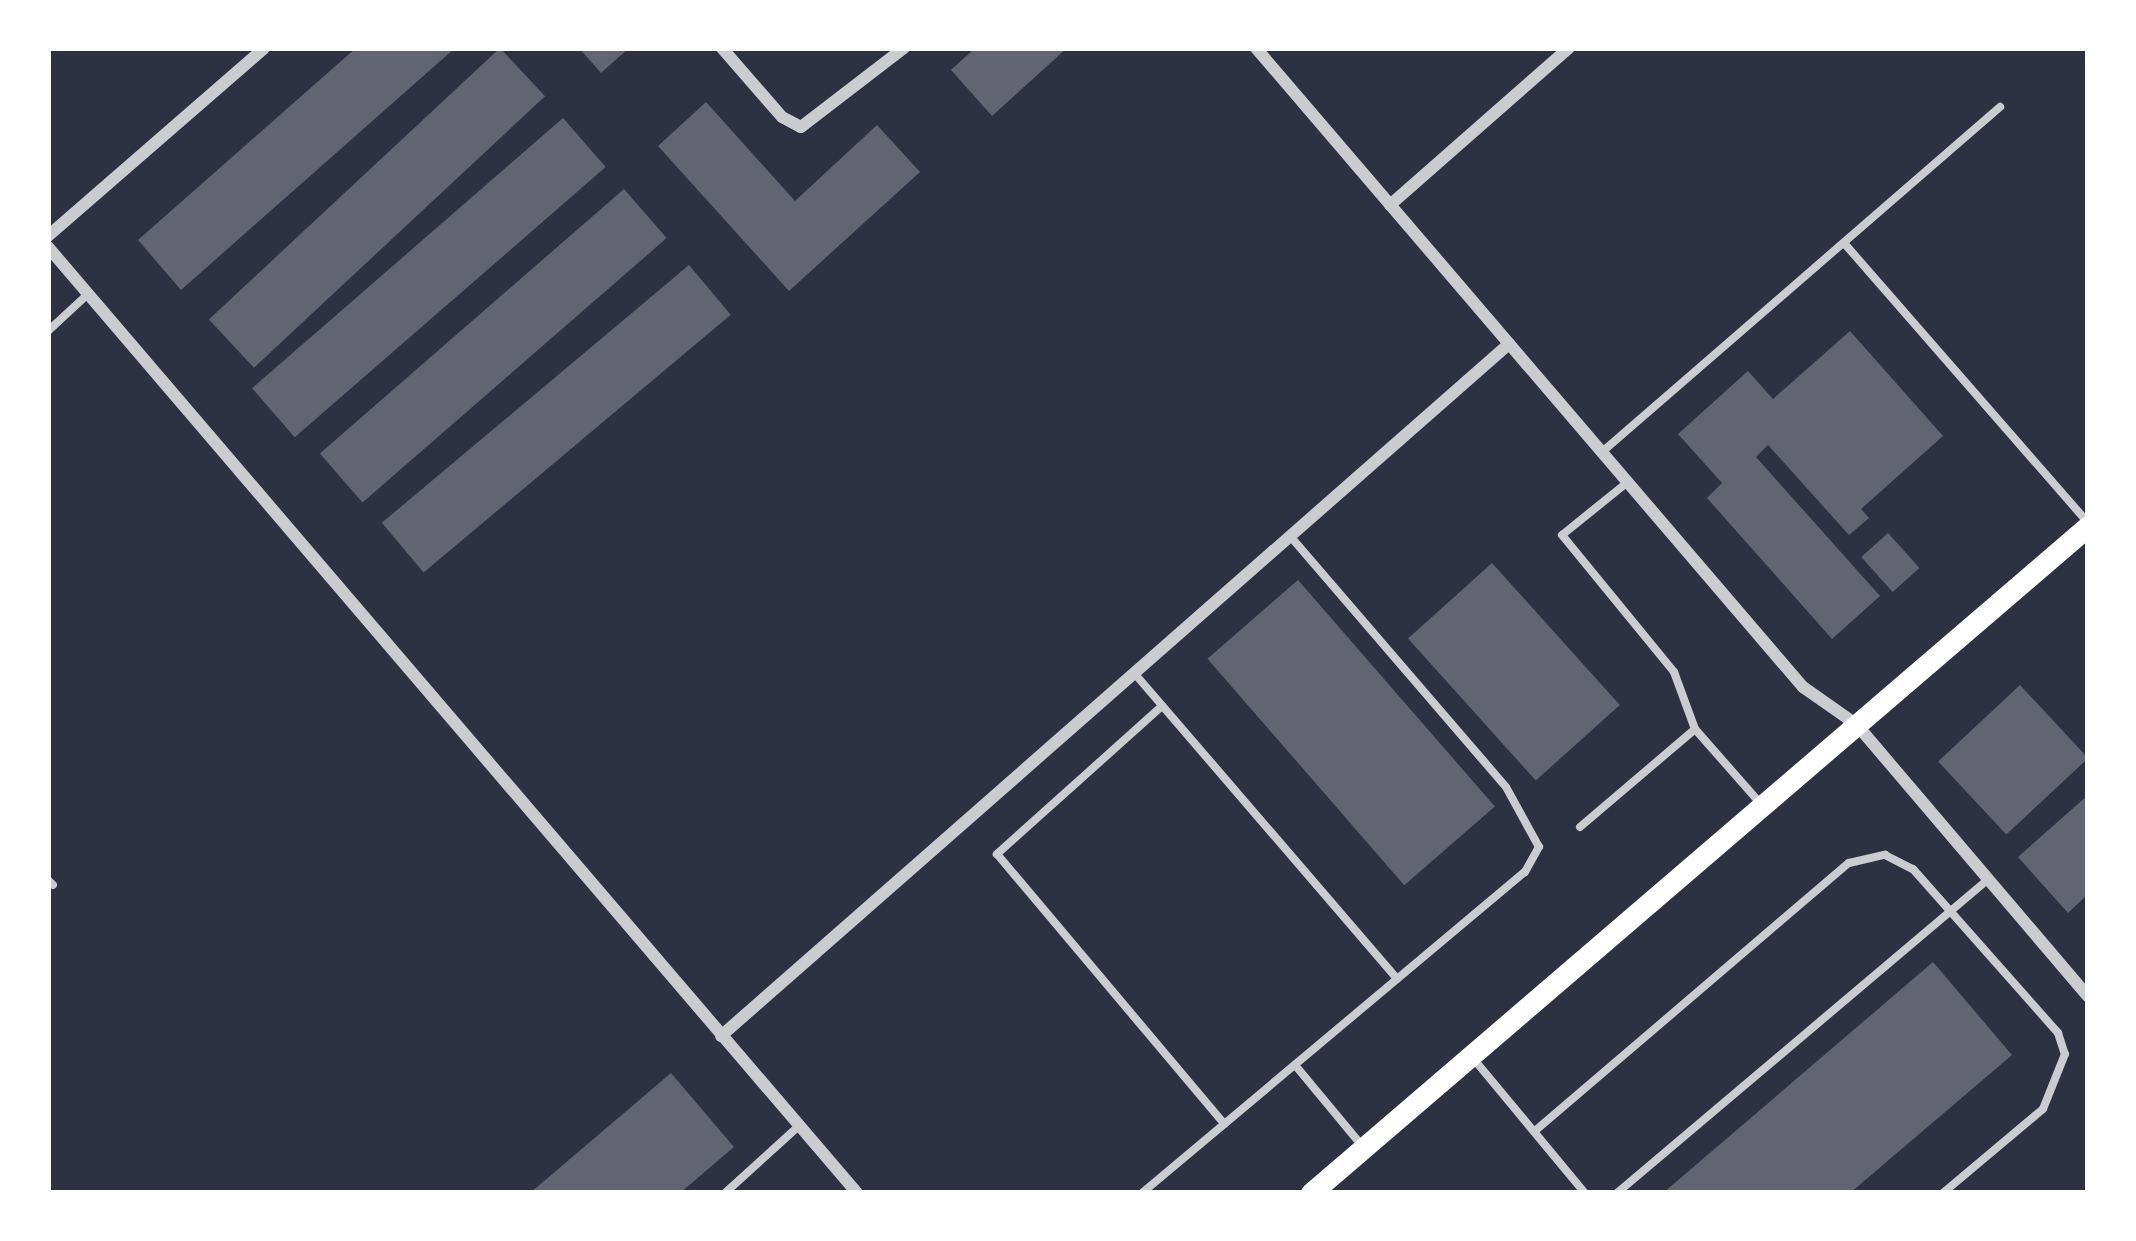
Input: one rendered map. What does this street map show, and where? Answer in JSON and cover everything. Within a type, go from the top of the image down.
[{"type":"main road","points":[[1311,1193],[2088,525]]},
{"type":"street","points":[[48,236],[264,48]]},
{"type":"street","points":[[722,48],[782,117],[801,127],[904,48]]},
{"type":"street","points":[[1256,48],[1803,687],[1857,725],[2088,996]]},
{"type":"street","points":[[1390,205],[1569,48]]},
{"type":"street","points":[[48,248],[857,1193]]},
{"type":"street","points":[[721,1036],[1509,344]]},
{"type":"lane","points":[[1602,452],[2000,107]]},
{"type":"lane","points":[[1844,242],[2088,525]]},
{"type":"lane","points":[[48,331],[88,294]]},
{"type":"lane","points":[[1628,481],[1562,535],[1674,672],[1695,729],[1762,805]]},
{"type":"lane","points":[[1142,1193],[1526,872],[1539,847],[1506,787],[1291,537]]},
{"type":"lane","points":[[1135,674],[1397,979]]},
{"type":"lane","points":[[1162,706],[997,854],[1224,1124]]},
{"type":"lane","points":[[1580,827],[1695,729]]},
{"type":"lane","points":[[1536,1130],[1849,863],[1885,855],[1912,869],[1950,911],[2058,1033],[2065,1054],[2043,1109],[1943,1193]]},
{"type":"lane","points":[[1616,1193],[1988,879]]},
{"type":"lane","points":[[1471,1055],[1585,1193]]},
{"type":"lane","points":[[1295,1065],[1363,1147]]},
{"type":"lane","points":[[725,1193],[799,1126]]},
{"type":"building","points":[[356,48],[455,48],[181,290],[138,240]]},
{"type":"building","points":[[500,48],[545,96],[254,368],[209,319]]},
{"type":"building","points":[[579,48],[629,48],[601,73]]},
{"type":"building","points":[[975,48],[1067,48],[992,116],[951,70]]},
{"type":"building","points":[[706,102],[795,201],[877,125],[920,172],[789,291],[658,146]]},
{"type":"building","points":[[563,118],[606,167],[295,437],[252,388]]},
{"type":"building","points":[[624,189],[667,238],[362,502],[320,453]]},
{"type":"building","points":[[689,265],[731,315],[424,573],[382,523]]},
{"type":"building","points":[[1850,331],[1943,436],[1861,509],[1869,518],[1849,535],[1768,445],[1756,457],[1880,596],[1832,639],[1707,498],[1722,483],[1678,434],[1748,371],[1773,399]]},
{"type":"building","points":[[1888,533],[1919,568],[1893,592],[1861,557]]},
{"type":"building","points":[[1492,563],[1620,705],[1536,781],[1408,639]]},
{"type":"building","points":[[1298,580],[1495,806],[1404,885],[1207,659]]},
{"type":"building","points":[[2020,685],[2088,758],[2006,835],[1938,761]]},
{"type":"building","points":[[2088,795],[2088,894],[2068,913],[2018,857]]},
{"type":"building","points":[[1933,962],[2012,1055],[1850,1193],[1663,1193]]},
{"type":"building","points":[[671,1073],[734,1147],[680,1193],[530,1193]]}]
